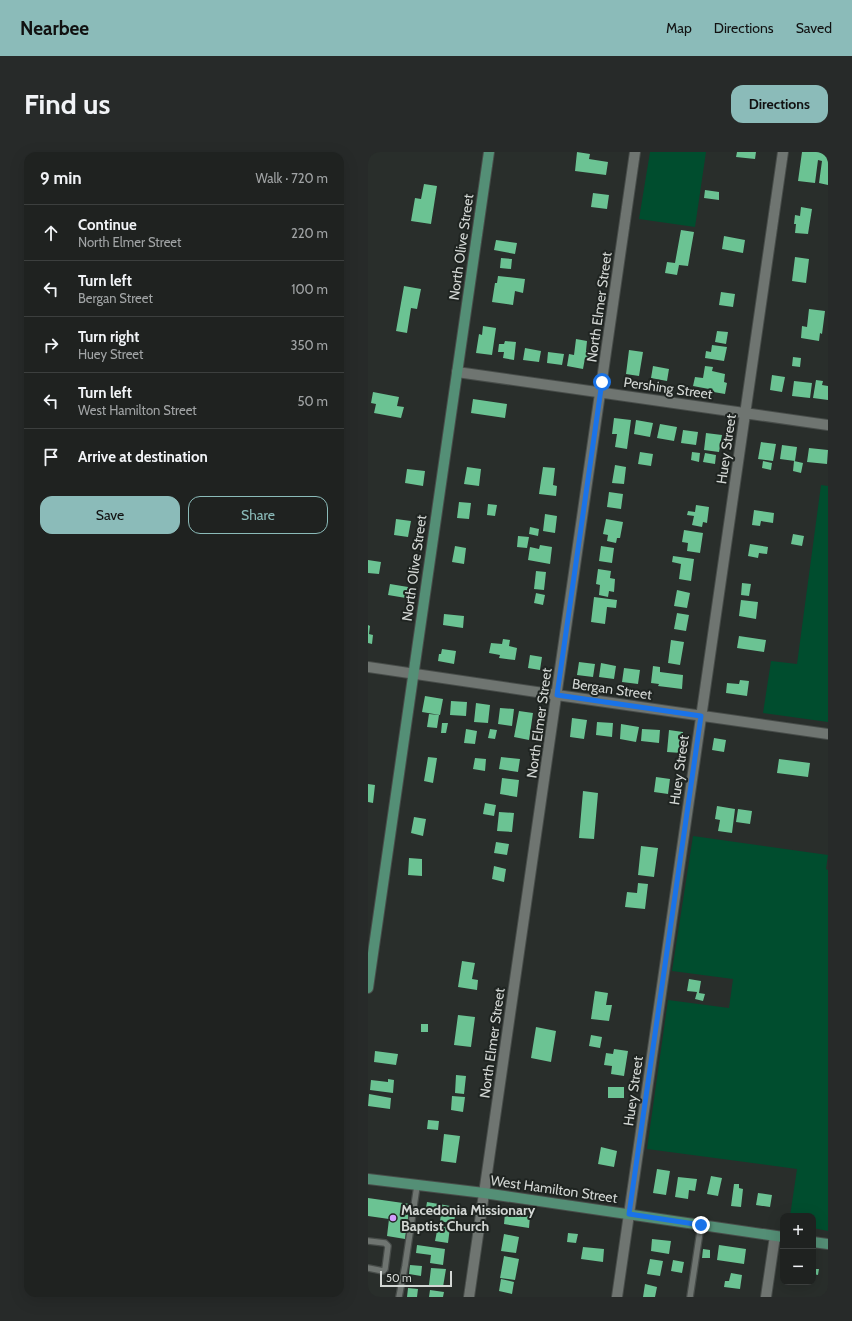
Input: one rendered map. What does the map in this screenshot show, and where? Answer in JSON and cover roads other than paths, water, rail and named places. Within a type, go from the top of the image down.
[{"type":"street","name":"North Olive Street","points":[[368,988],[489,152]]},
{"type":"street","name":"North Elmer Street","points":[[469,1297],[635,152]]},
{"type":"street","name":"Huey Street","points":[[617,1297],[783,152]]},
{"type":"street","name":"Pershing Street","points":[[457,372],[828,425]]},
{"type":"street","name":"Bergan Street","points":[[368,667],[828,734]]},
{"type":"street","name":"West Hamilton Street","points":[[368,1179],[484,1193],[779,1236]]},
{"type":"street","points":[[766,1297],[779,1236]]},
{"type":"street","points":[[816,1242],[828,1244]]},
{"type":"lane","points":[[399,1297],[417,1186]]},
{"type":"lane","points":[[690,1297],[701,1225]]},
{"type":"lane","points":[[368,1241],[385,1243],[388,1246],[385,1269],[383,1271],[368,1268]]},
{"type":"place","name":"Macedonia Missionary Baptist Church","points":[[393,1218]]}]
